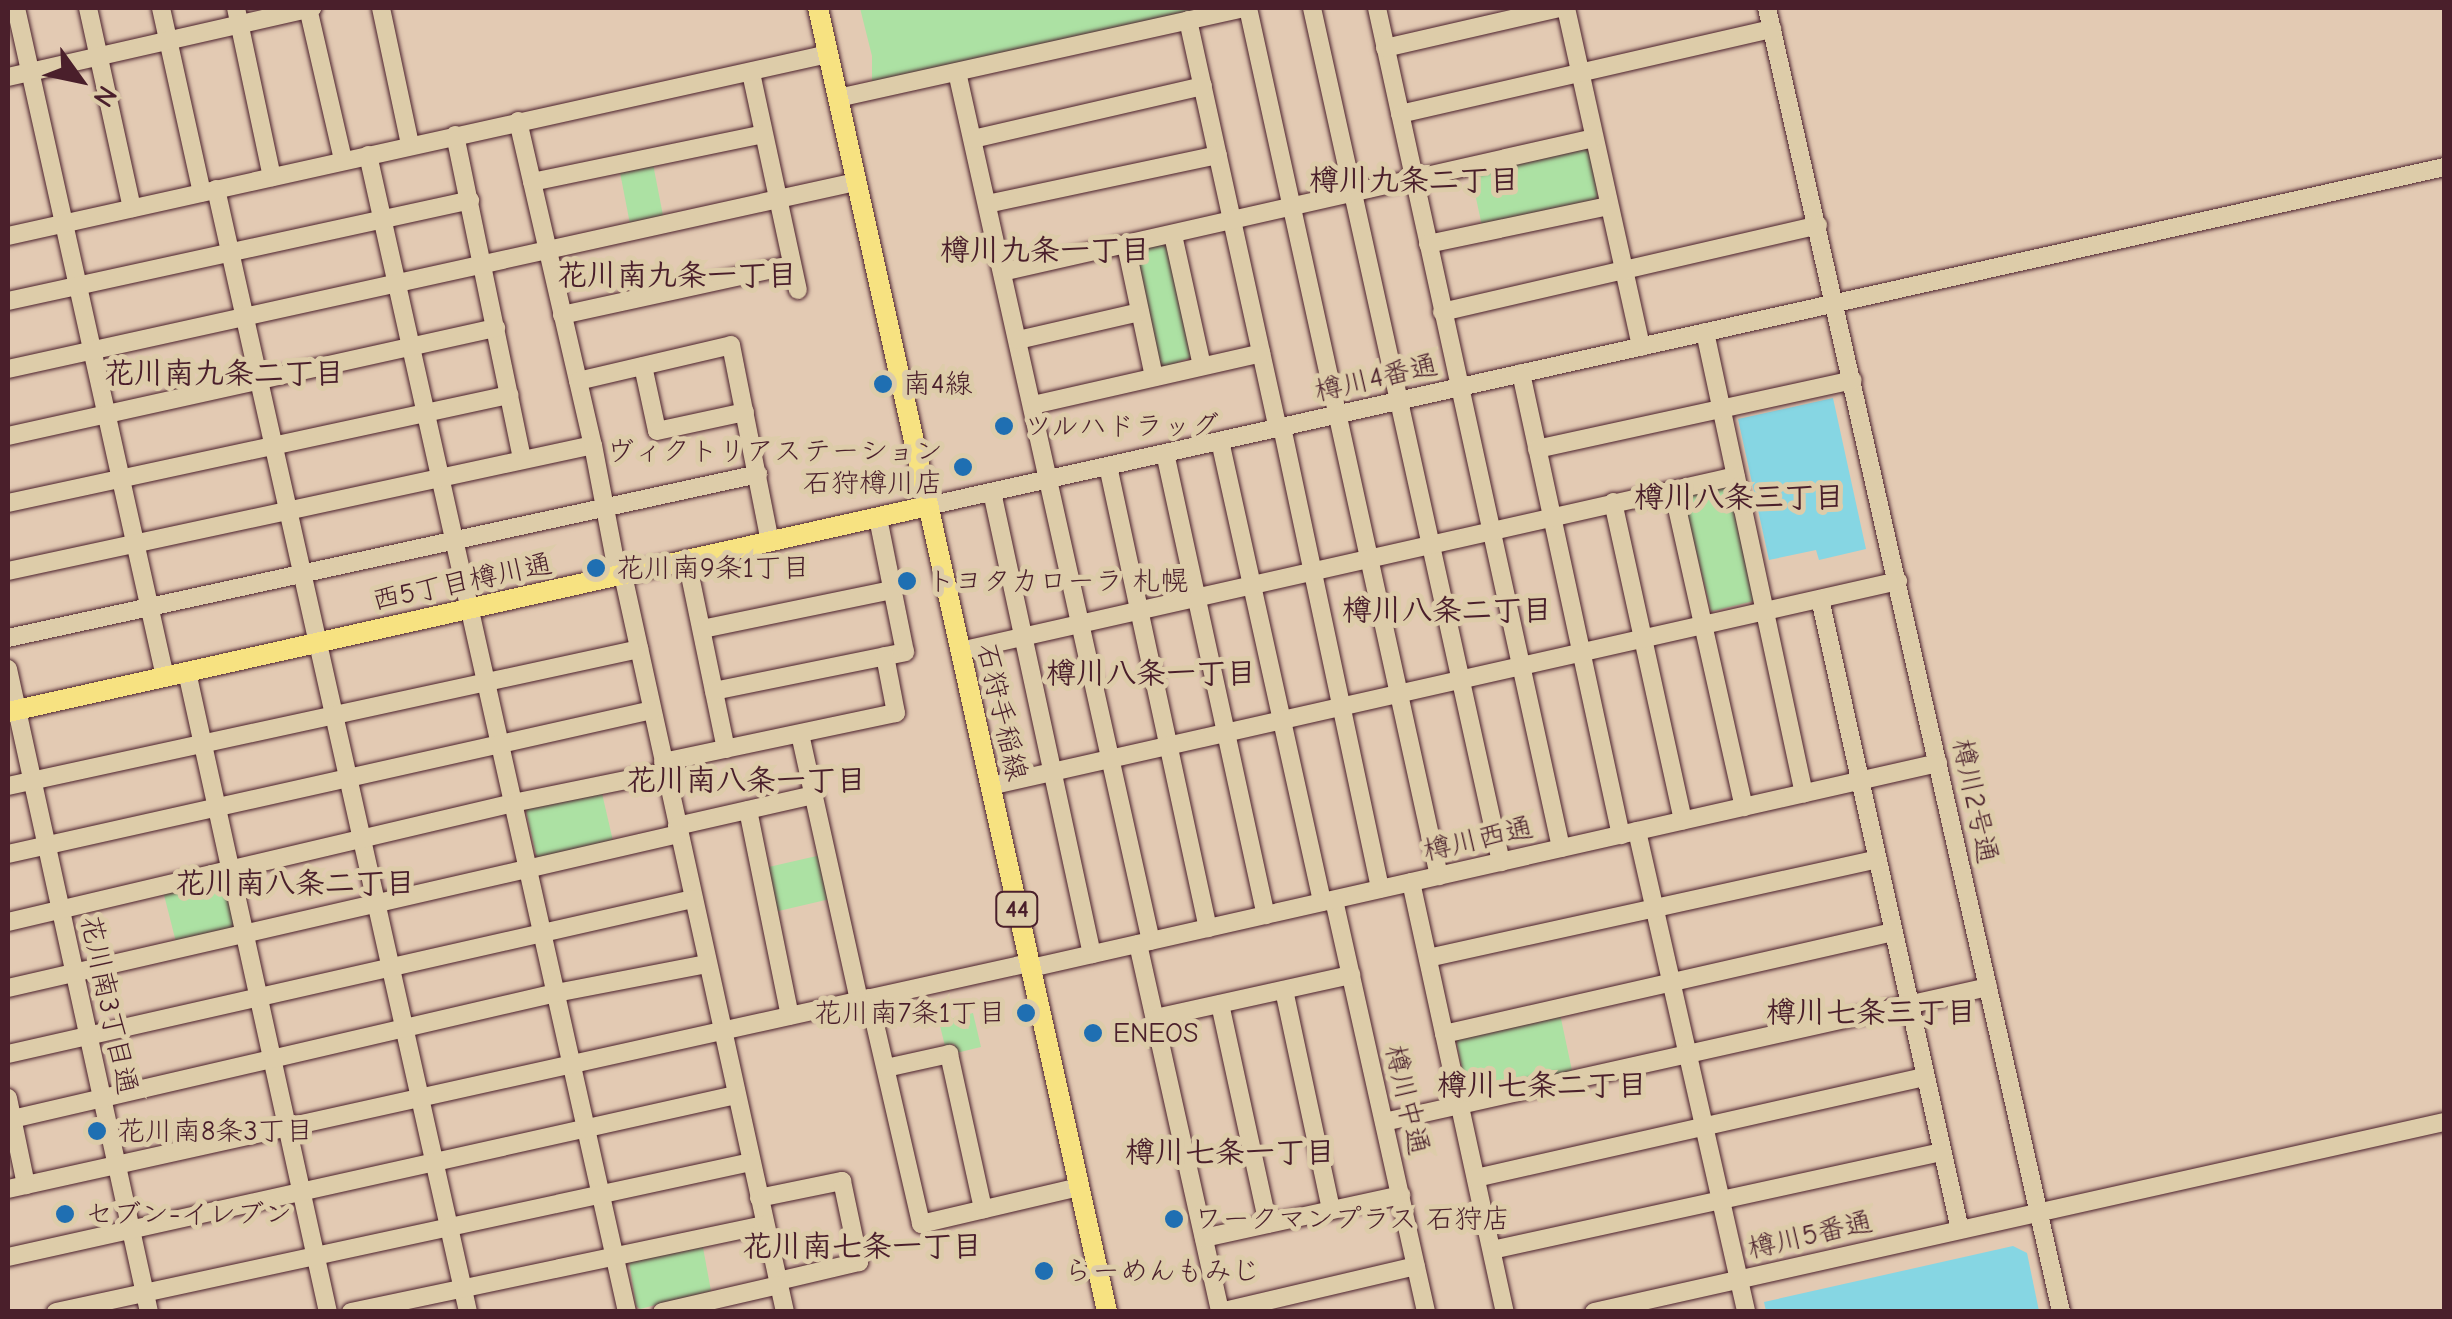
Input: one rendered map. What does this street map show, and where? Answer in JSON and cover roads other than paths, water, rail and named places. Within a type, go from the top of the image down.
[{"type":"main road","name":"石狩手稲線","points":[[818,8],[1107,1312]]},
{"type":"main road","name":"西5丁目樽川通","points":[[12,711],[928,506]]},
{"type":"street","points":[[16,8],[166,676]]},
{"type":"street","points":[[88,8],[132,208]]},
{"type":"street","points":[[161,8],[209,191],[232,252],[468,1312]]},
{"type":"street","points":[[8,77],[168,41],[238,16],[309,8],[342,160]]},
{"type":"street","points":[[381,8],[410,145]]},
{"type":"street","points":[[838,98],[1245,8],[1439,876]]},
{"type":"street","points":[[1312,8],[1501,862]]},
{"type":"street","points":[[1376,8],[1561,848]]},
{"type":"street","points":[[1386,48],[1562,8],[1641,346]]},
{"type":"street","name":"樽川2号通","points":[[1766,8],[1854,380],[2061,1312]]},
{"type":"street","points":[[238,16],[272,176]]},
{"type":"street","points":[[1188,20],[1380,889]]},
{"type":"street","points":[[1400,114],[1772,29]]},
{"type":"street","points":[[8,236],[828,54]]},
{"type":"street","points":[[957,72],[1113,759],[1154,1018],[1220,1312],[1416,1266]]},
{"type":"street","points":[[751,74],[798,290]]},
{"type":"street","points":[[972,140],[1203,86]]},
{"type":"street","points":[[518,120],[784,1312]]},
{"type":"street","points":[[532,182],[763,134]]},
{"type":"street","points":[[456,135],[522,460]]},
{"type":"street","points":[[1002,272],[1594,138]]},
{"type":"street","points":[[368,155],[627,1312]]},
{"type":"street","points":[[987,204],[1218,155]]},
{"type":"street","name":"樽川4番通","points":[[928,506],[2444,168]]},
{"type":"street","points":[[8,369],[856,182]]},
{"type":"street","points":[[8,302],[470,200]]},
{"type":"street","points":[[1428,244],[1609,206]]},
{"type":"street","points":[[1442,312],[1818,225]]},
{"type":"street","points":[[1174,235],[1202,366]]},
{"type":"street","points":[[1126,245],[1154,377]]},
{"type":"street","points":[[562,315],[792,264]]},
{"type":"street","points":[[1018,340],[1140,312]]},
{"type":"street","points":[[8,436],[496,328]]},
{"type":"street","points":[[1705,332],[1804,793]]},
{"type":"street","points":[[578,381],[731,345],[770,542]]},
{"type":"street","points":[[1033,405],[1261,353]]},
{"type":"street","points":[[642,366],[657,431],[745,412]]},
{"type":"street","points":[[1521,374],[1582,655],[1629,833],[1655,909],[1746,1312]]},
{"type":"street","points":[[1537,448],[1854,380]]},
{"type":"street","points":[[8,503],[425,410],[509,395]]},
{"type":"street","name":"樽川中通","points":[[1220,441],[1328,901],[1351,975],[1426,1312]]},
{"type":"street","points":[[8,571],[593,445]]},
{"type":"street","points":[[1165,453],[1266,915]]},
{"type":"street","points":[[1108,466],[1208,928]]},
{"type":"street","points":[[8,638],[758,474]]},
{"type":"street","points":[[960,651],[1736,476]]},
{"type":"street","points":[[1673,490],[1744,807]]},
{"type":"street","points":[[992,492],[1092,954]]},
{"type":"street","points":[[1613,502],[1683,820]]},
{"type":"street","points":[[714,691],[905,652],[878,518]]},
{"type":"street","points":[[687,561],[726,749]]},
{"type":"street","points":[[990,786],[1898,581]]},
{"type":"street","points":[[702,630],[892,590]]},
{"type":"street","points":[[1820,599],[1960,1230]]},
{"type":"street","points":[[8,786],[639,649]]},
{"type":"street","points":[[8,922],[362,841],[726,749],[896,714],[885,656]]},
{"type":"street","name":"花川南3丁目通","points":[[8,669],[12,711],[32,782],[147,1302]]},
{"type":"street","points":[[187,672],[328,1312]]},
{"type":"street","points":[[8,854],[652,710]]},
{"type":"street","points":[[800,734],[864,999],[886,1068],[921,1224],[1079,1187]]},
{"type":"street","name":"樽川西通","points":[[17,1187],[864,999],[1092,954],[1938,763]]},
{"type":"street","points":[[8,988],[528,869],[814,795]]},
{"type":"street","points":[[748,810],[790,1016]]},
{"type":"street","points":[[1428,958],[1877,859]]},
{"type":"street","points":[[1411,882],[1505,1312]]},
{"type":"street","points":[[8,1054],[693,899]]},
{"type":"street","points":[[1444,1034],[1894,932]]},
{"type":"street","points":[[10,1120],[556,993],[707,964]]},
{"type":"street","points":[[1154,1018],[1351,975]]},
{"type":"street","points":[[1384,1122],[1988,988]]},
{"type":"street","points":[[1284,990],[1331,1210]]},
{"type":"street","points":[[1220,1004],[1268,1224]]},
{"type":"street","points":[[886,1068],[949,1054],[983,1209]]},
{"type":"street","points":[[1476,1178],[1926,1077]]},
{"type":"street","points":[[8,1256],[736,1095]]},
{"type":"street","points":[[8,1098],[17,1187]]},
{"type":"street","name":"樽川5番通","points":[[1600,1311],[2444,1122]]},
{"type":"street","points":[[1492,1250],[1941,1152]]},
{"type":"street","points":[[56,1312],[147,1302],[315,1255],[600,1191],[751,1162]]},
{"type":"street","points":[[662,1312],[860,1262],[842,1181],[759,1198]]},
{"type":"street","points":[[1204,1238],[1400,1195]]},
{"type":"street","points":[[351,1312],[765,1225]]},
{"type":"water","points":[[1833,398],[1866,549],[1819,560],[1816,550],[1769,560],[1738,419]]},
{"type":"water","points":[[2013,1246],[2027,1253],[2039,1311],[1766,1311],[1764,1302]]},
{"type":"place","name":"南4線","points":[[883,384]]},
{"type":"place","name":"ツルハドラッグ","points":[[1004,426]]},
{"type":"place","name":"ヴィクトリアステーション 石狩樽川店","points":[[963,467]]},
{"type":"place","name":"花川南9条1丁目","points":[[596,568]]},
{"type":"place","name":"トヨタカローラ 札幌","points":[[907,581]]},
{"type":"place","name":"花川南7条1丁目","points":[[1026,1013]]},
{"type":"place","name":"ENEOS","points":[[1093,1033]]},
{"type":"place","name":"花川南8条3丁目","points":[[97,1131]]},
{"type":"place","name":"セブン-イレブン","points":[[65,1214]]},
{"type":"place","name":"ワークマンプラス 石狩店","points":[[1174,1219]]},
{"type":"place","name":"らーめんもみじ","points":[[1044,1271]]},
{"type":"district","name":"樽川九条二丁目","points":[[1414,181]]},
{"type":"district","name":"樽川九条一丁目","points":[[1045,251]]},
{"type":"district","name":"花川南九条一丁目","points":[[677,276]]},
{"type":"district","name":"花川南九条二丁目","points":[[224,374]]},
{"type":"district","name":"樽川八条三丁目","points":[[1739,498]]},
{"type":"district","name":"樽川八条二丁目","points":[[1447,611]]},
{"type":"district","name":"樽川八条一丁目","points":[[1151,674]]},
{"type":"district","name":"花川南八条一丁目","points":[[746,781]]},
{"type":"district","name":"花川南八条二丁目","points":[[295,884]]},
{"type":"district","name":"樽川七条三丁目","points":[[1871,1013]]},
{"type":"district","name":"樽川七条二丁目","points":[[1542,1086]]},
{"type":"district","name":"樽川七条一丁目","points":[[1230,1153]]},
{"type":"district","name":"花川南七条一丁目","points":[[862,1247]]}]
